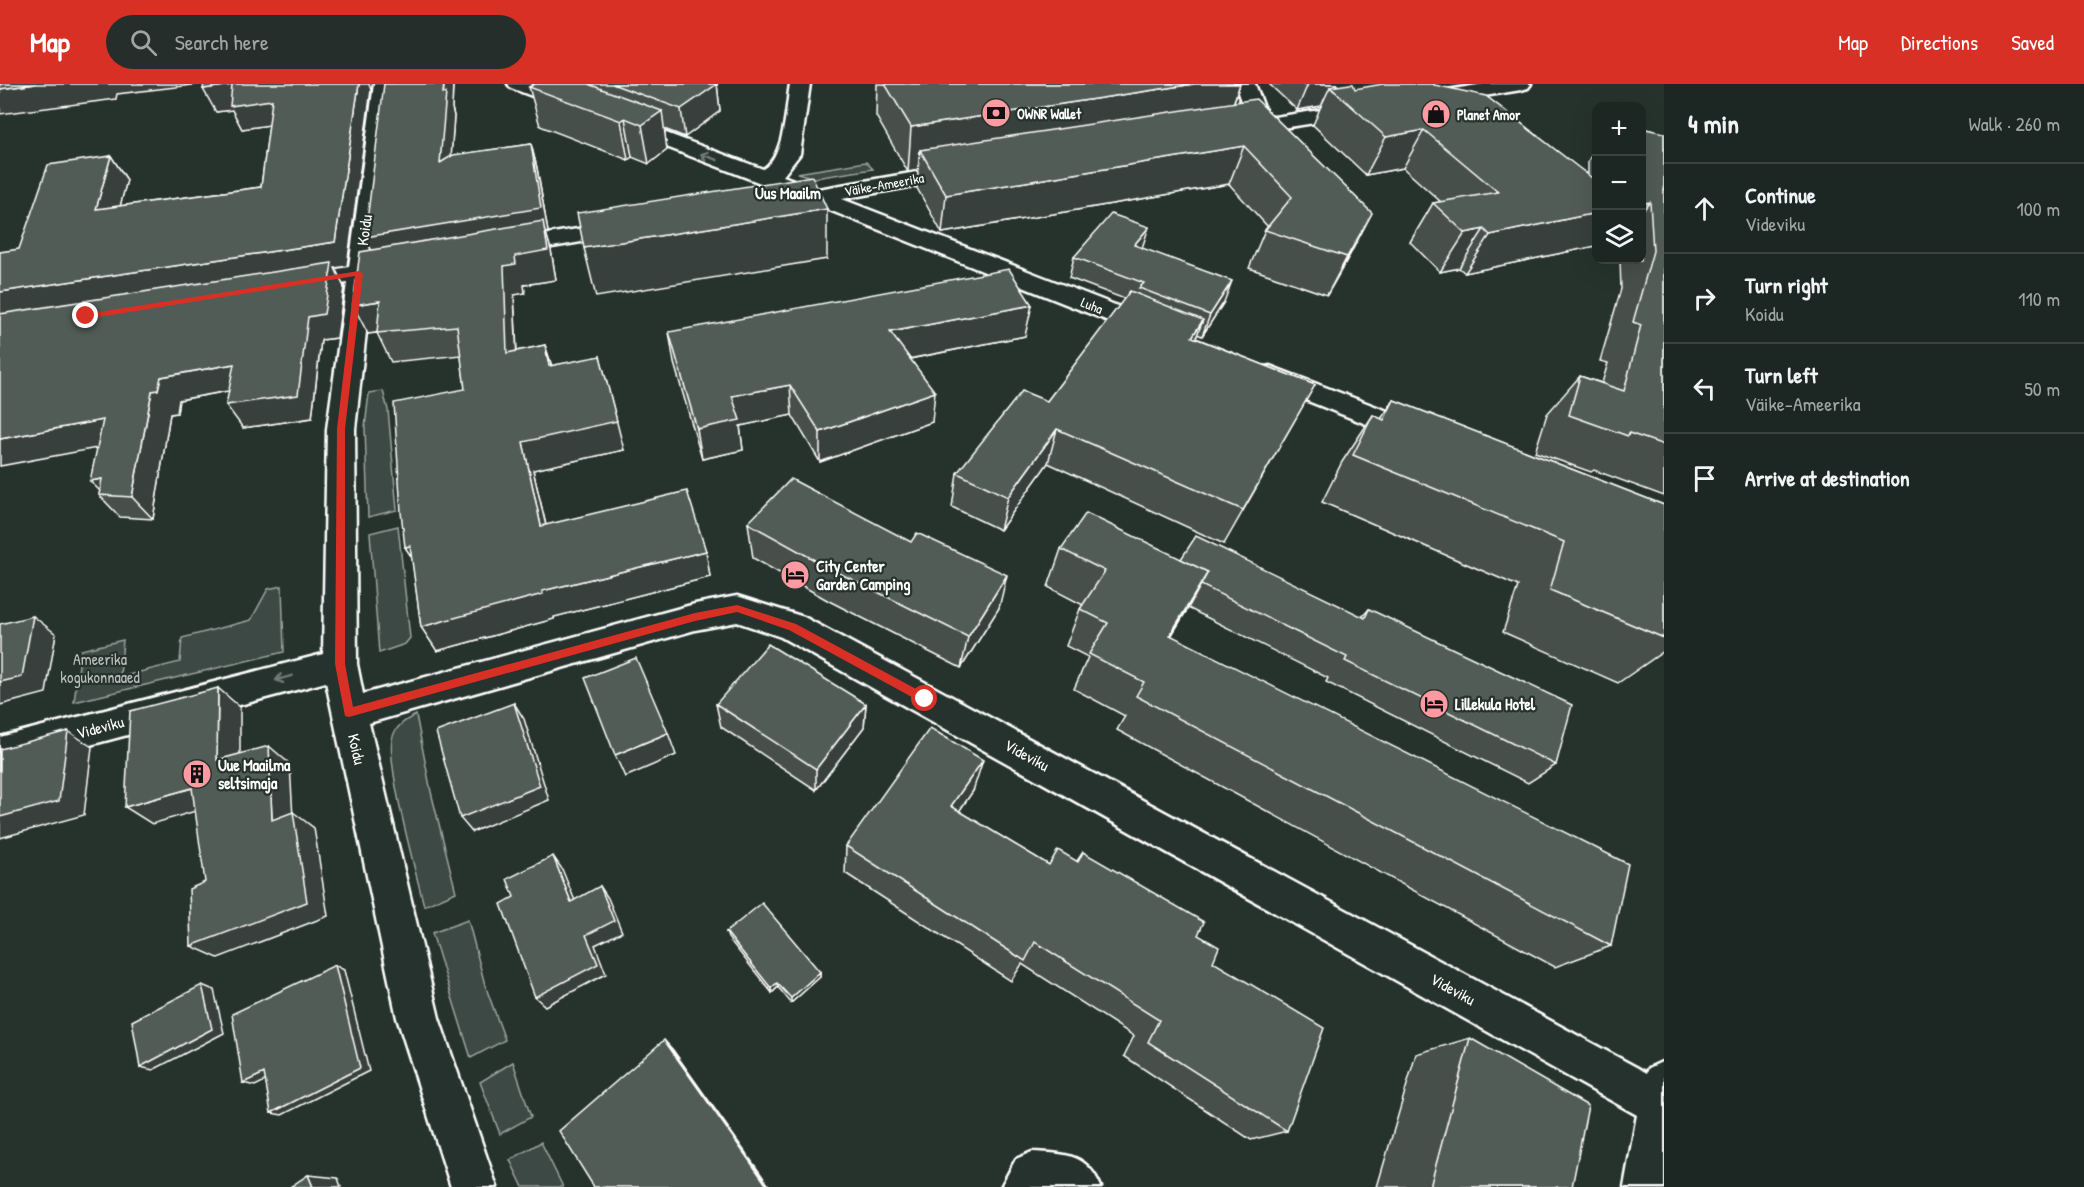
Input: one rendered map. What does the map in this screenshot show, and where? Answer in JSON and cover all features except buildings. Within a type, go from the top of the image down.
[{"type":"street","name":"Koidu","points":[[384,84],[341,429],[340,664],[418,1018],[474,1187]]},
{"type":"street","name":"Luha","points":[[518,84],[815,196],[1177,339]]},
{"type":"street","points":[[764,178],[779,169],[789,154],[800,84]]},
{"type":"street","points":[[1245,84],[1260,126]]},
{"type":"street","points":[[1408,102],[1521,84]]},
{"type":"street","points":[[1213,133],[1385,106]]},
{"type":"street","name":"Väike-Ameerika","points":[[759,207],[980,169]]},
{"type":"street","points":[[488,251],[645,225]]},
{"type":"street","points":[[268,288],[418,263]]},
{"type":"street","points":[[1244,365],[1432,439]]},
{"type":"street","name":"Videviku","points":[[349,712],[695,617],[737,609],[792,627],[1663,1097]]},
{"type":"street","name":"Videviku","points":[[0,753],[340,664]]},
{"type":"street","points":[[1647,1187],[1663,1097]]},
{"type":"street","points":[[1024,1187],[1032,1174],[1066,1177],[1078,1187]]},
{"type":"green space","points":[[866,162],[873,169],[815,178],[797,173]]},
{"type":"green space","points":[[383,391],[388,410],[397,510],[368,517],[365,427],[369,393]]},
{"type":"green space","points":[[398,526],[410,638],[405,644],[379,653],[370,533]]},
{"type":"green space","name":"Ameerika kogukonnaaed","points":[[282,586],[284,652],[74,702],[81,650],[123,640],[120,677],[180,662],[182,638],[251,620],[268,589]]},
{"type":"green space","points":[[416,715],[431,792],[456,892],[424,906],[397,792],[391,749],[393,736],[399,726]]},
{"type":"green space","points":[[468,920],[485,985],[505,1040],[471,1058],[432,933]]},
{"type":"green space","points":[[513,1062],[531,1117],[500,1134],[480,1082]]},
{"type":"green space","points":[[541,1142],[563,1187],[523,1187],[510,1160]]},
{"type":"place","name":"OWNR Wallet","points":[[996,113]]},
{"type":"place","name":"Planet Amor","points":[[1436,114]]},
{"type":"place","name":"City Center Garden Camping","points":[[795,575]]},
{"type":"place","name":"Lillekula Hotel","points":[[1434,704]]},
{"type":"place","name":"Uue Maailma seltsimaja","points":[[197,774]]},
{"type":"district","name":"Uus Maailm","points":[[788,193]]},
{"type":"route","points":[[86,316],[359,274],[341,429],[340,664],[349,712],[695,617],[737,609],[792,627],[925,699]]}]
